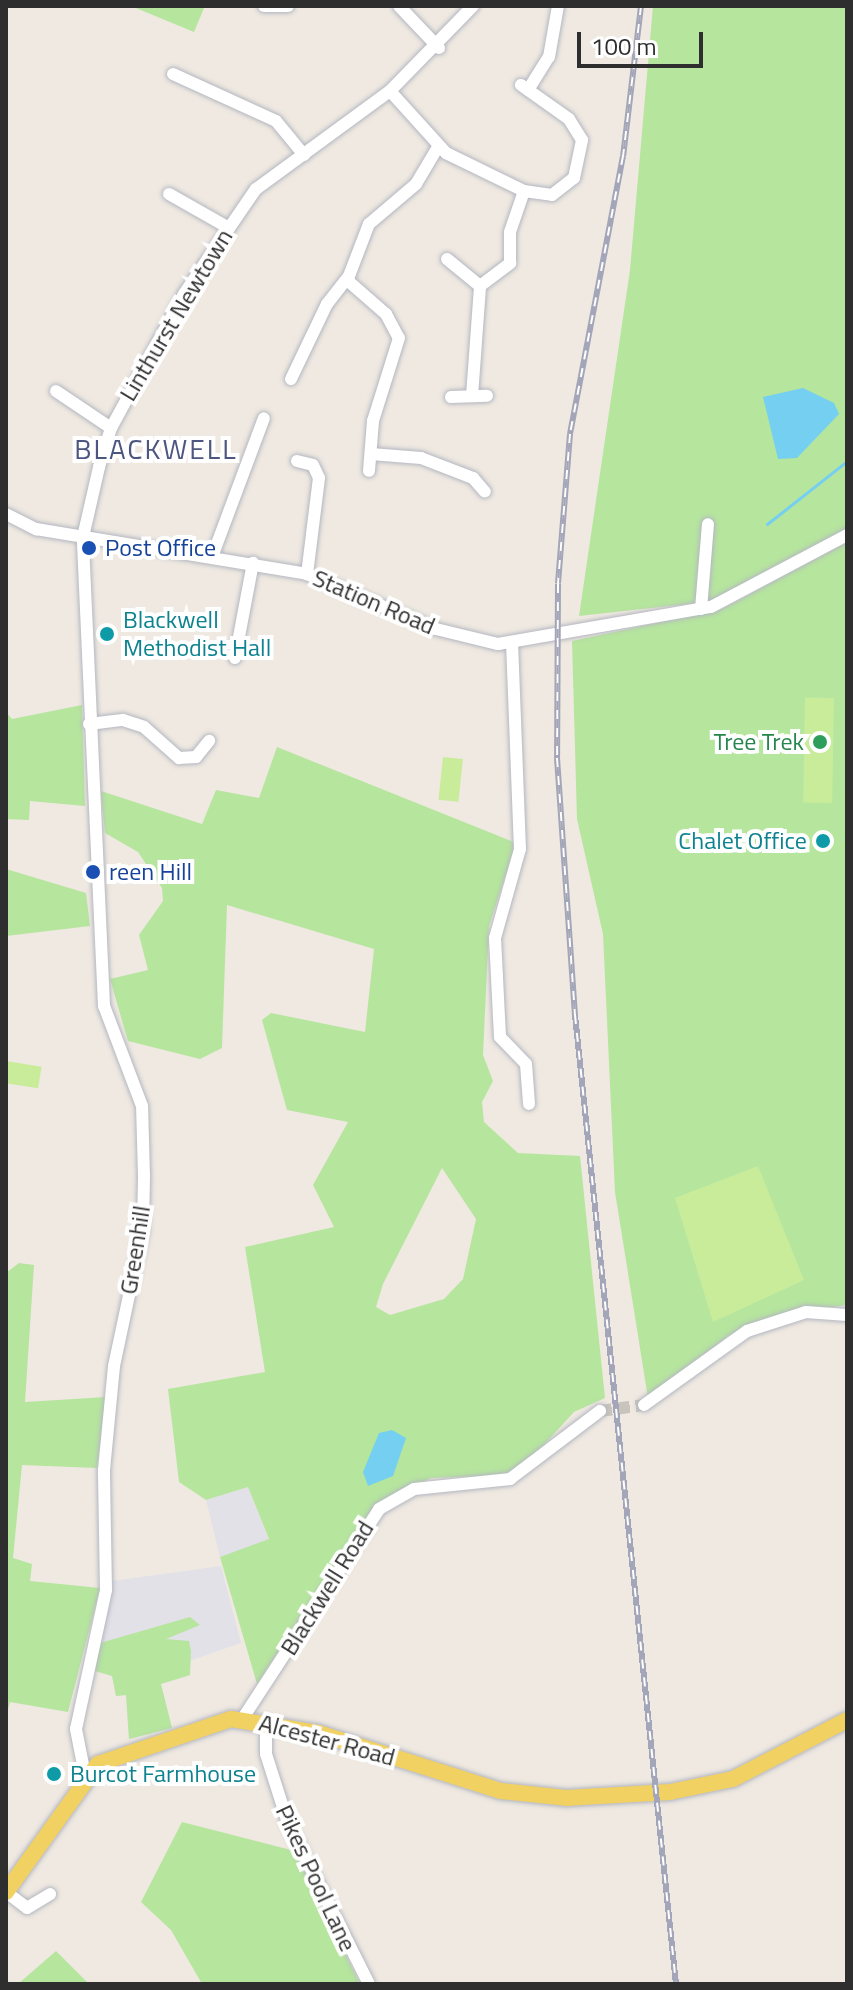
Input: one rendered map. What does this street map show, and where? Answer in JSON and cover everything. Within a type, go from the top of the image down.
[{"type":"main road","name":"Alcester Road","points":[[6,1892],[54,1832],[85,1775],[123,1750],[243,1718],[514,1794],[670,1792],[746,1775],[847,1720]]},
{"type":"street","points":[[264,6],[288,6]]},
{"type":"street","points":[[399,6],[439,48]]},
{"type":"street","name":"Linthurst Newtown","points":[[83,537],[111,428],[227,227],[256,189],[390,91],[439,48],[473,6]]},
{"type":"street","points":[[390,91],[438,147],[524,191],[552,195],[564,189],[582,160],[577,128],[524,88],[549,57],[558,6]]},
{"type":"street","points":[[173,74],[276,121],[304,155]]},
{"type":"street","points":[[279,370],[292,377],[327,304],[347,280],[369,224],[416,184],[438,147]]},
{"type":"street","points":[[480,286],[510,263],[510,232],[524,191]]},
{"type":"street","points":[[169,194],[227,227]]},
{"type":"street","points":[[455,260],[480,286],[472,396]]},
{"type":"street","points":[[347,280],[386,314],[399,338],[369,471]]},
{"type":"street","points":[[56,391],[111,428]]},
{"type":"street","points":[[451,397],[487,396]]},
{"type":"street","points":[[212,557],[264,418]]},
{"type":"street","points":[[371,454],[421,458],[483,482]]},
{"type":"street","points":[[297,461],[313,465],[319,478],[307,574]]},
{"type":"street","name":"Station Road","points":[[6,514],[36,529],[307,574],[436,629],[512,642],[701,609],[847,535]]},
{"type":"street","points":[[701,609],[708,524]]},
{"type":"street","name":"Greenhill","points":[[83,537],[104,1006],[142,1106],[144,1179],[143,1229],[114,1366],[106,1590],[76,1729],[85,1775]]},
{"type":"street","points":[[235,658],[253,563]]},
{"type":"street","points":[[512,642],[520,849],[495,938],[500,1037],[526,1064],[529,1104]]},
{"type":"street","points":[[89,724],[123,720],[144,727],[179,758],[196,757],[209,741]]},
{"type":"street","points":[[644,1405],[747,1331],[806,1312],[847,1315]]},
{"type":"street","name":"Blackwell Road","points":[[243,1718],[379,1509],[414,1489],[510,1479],[600,1411]]},
{"type":"street","name":"Pikes Pool Lane","points":[[266,1722],[266,1754],[288,1823],[369,1984]]},
{"type":"street","points":[[6,1892],[27,1908],[50,1894]]},
{"type":"shaded area","points":[[248,1487],[269,1540],[220,1557],[206,1500]]},
{"type":"shaded area","points":[[221,1566],[241,1643],[186,1662],[190,1675],[161,1684],[172,1728],[129,1739],[126,1695],[116,1696],[112,1676],[95,1671],[112,1581]]},
{"type":"green space","points":[[131,6],[203,6],[204,8],[194,32]]},
{"type":"green space","points":[[653,6],[847,6],[847,528],[715,601],[579,616],[630,270]]},
{"type":"green space","points":[[847,542],[847,1305],[794,1312],[729,1335],[648,1398],[615,1192],[603,934],[577,819],[572,641],[722,609]]},
{"type":"green space","name":"Tree Trek","points":[[805,697],[834,698],[832,803],[803,802]]},
{"type":"green space","points":[[82,705],[85,806],[30,801],[29,820],[6,819],[6,712],[12,719]]},
{"type":"green space","points":[[277,747],[516,843],[489,926],[483,1055],[493,1081],[482,1102],[484,1122],[518,1153],[580,1156],[605,1398],[574,1412],[531,1459],[504,1475],[431,1478],[374,1506],[257,1684],[220,1557],[269,1539],[248,1487],[206,1500],[179,1482],[168,1389],[265,1372],[245,1247],[334,1227],[313,1185],[348,1122],[287,1110],[262,1020],[271,1013],[365,1032],[374,949],[227,905],[222,1048],[200,1059],[128,1041],[110,979],[148,970],[139,935],[163,901],[162,888],[138,852],[105,833],[101,791],[202,824],[216,790],[259,798]],"holes":[[[442,1168],[476,1219],[463,1279],[444,1299],[390,1315],[376,1307],[383,1284]]]},
{"type":"green space","points":[[443,757],[463,759],[458,802],[439,800]]},
{"type":"green space","points":[[6,869],[86,893],[90,926],[6,936]]},
{"type":"green space","points":[[6,1061],[42,1067],[38,1088],[6,1083]]},
{"type":"green space","points":[[758,1166],[804,1280],[713,1322],[675,1198]]},
{"type":"green space","points":[[19,1263],[34,1265],[25,1402],[106,1397],[97,1468],[22,1465],[13,1558],[32,1564],[30,1581],[100,1588],[68,1712],[10,1702],[6,1717],[6,1273]]},
{"type":"green space","points":[[190,1617],[200,1625],[166,1639],[189,1641],[191,1651],[190,1675],[161,1684],[172,1728],[129,1739],[126,1695],[116,1696],[112,1676],[95,1671],[100,1643]]},
{"type":"green space","points":[[182,1822],[295,1851],[360,1984],[202,1984],[171,1930],[141,1902]]},
{"type":"green space","points":[[56,1951],[89,1984],[18,1984]]},
{"type":"water","points":[[803,388],[834,403],[839,414],[797,458],[778,459],[763,397]]},
{"type":"water","points":[[392,1430],[406,1438],[393,1476],[368,1486],[363,1472],[379,1433]]},
{"type":"waterway","points":[[767,524],[847,461]]},
{"type":"tunnel","points":[[600,1411],[644,1405]]},
{"type":"railway","points":[[641,6],[623,156],[570,434],[558,584],[557,758],[575,1015],[676,1984]]},
{"type":"place","name":"Post Office","points":[[89,548]]},
{"type":"place","name":"Blackwell Methodist Hall","points":[[107,634]]},
{"type":"place","name":"Tree Trek","points":[[820,742]]},
{"type":"place","name":"Chalet Office","points":[[823,841]]},
{"type":"place","name":"reen Hill","points":[[93,872]]},
{"type":"place","name":"Burcot Farmhouse","points":[[54,1774]]},
{"type":"district","name":"BLACKWELL","points":[[156,449]]}]
